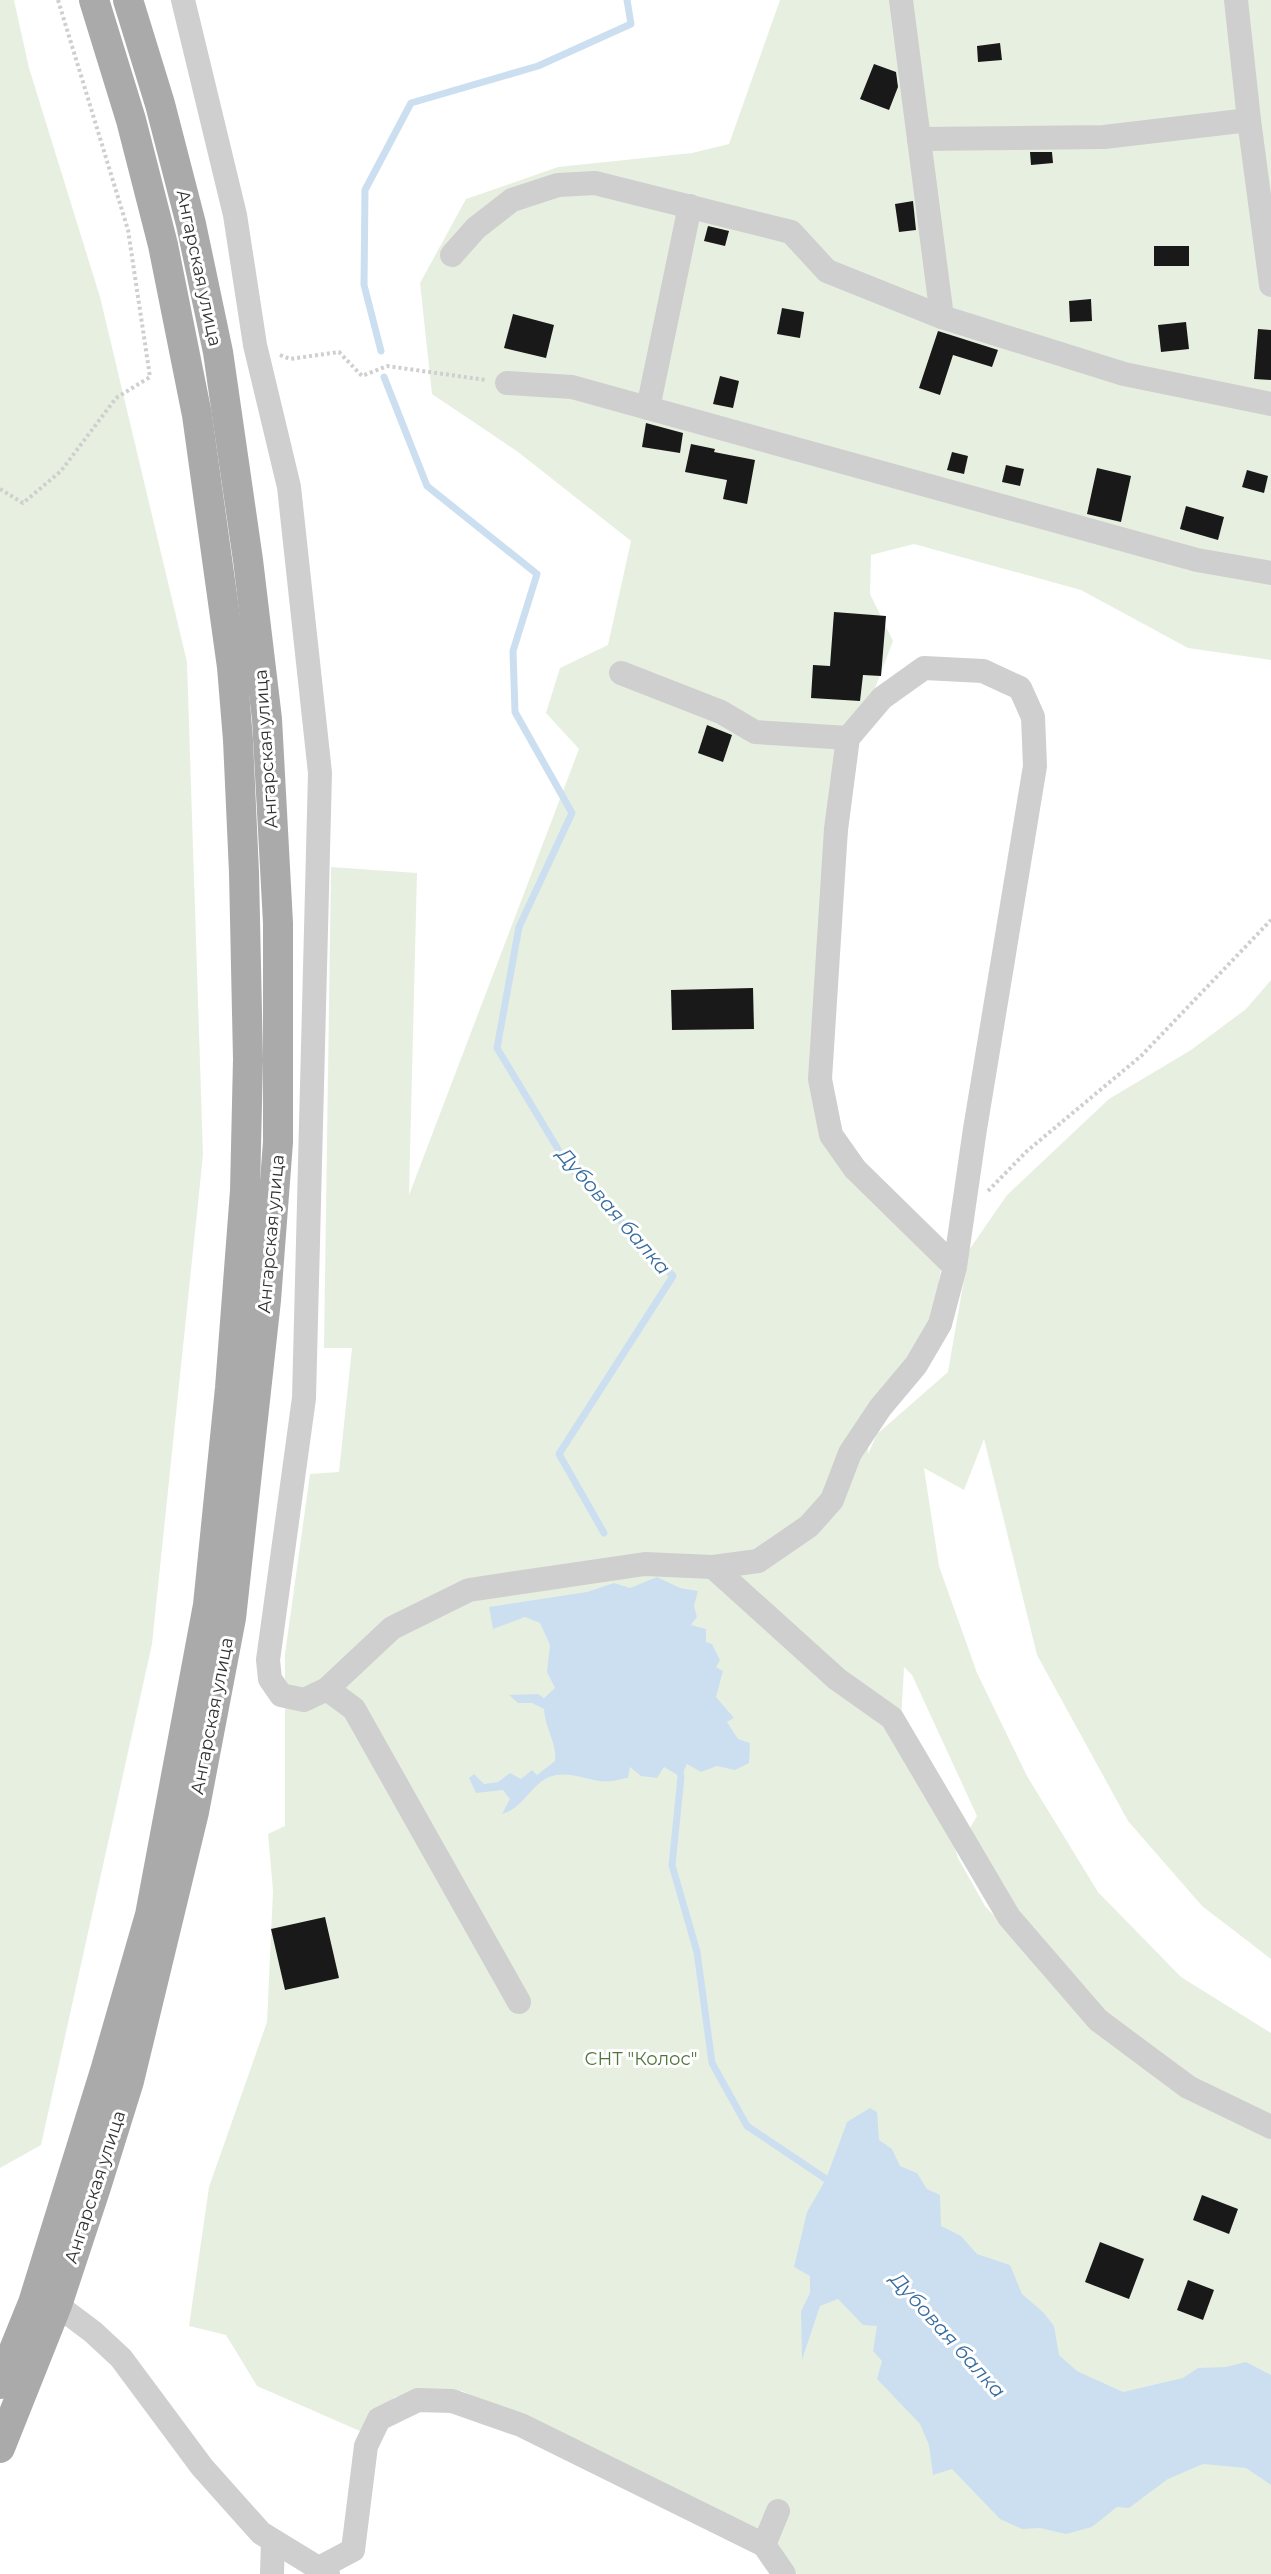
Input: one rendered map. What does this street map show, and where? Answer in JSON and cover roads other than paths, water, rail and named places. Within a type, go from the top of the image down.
[{"type":"main road","name":"Ангарская улица","points":[[0,2384],[33,2303],[105,2071],[150,1915],[208,1605],[231,1377],[245,1191],[248,1059],[244,872],[232,667],[197,415],[163,245],[132,120],[94,0]]},
{"type":"main road","name":"Ангарская улица","points":[[0,2448],[57,2305],[129,2081],[194,1812],[231,1618],[263,1323],[278,1142],[278,923],[267,719],[248,560],[218,352],[191,224],[160,104],[128,0]]},
{"type":"street","points":[[183,0],[235,215],[255,345],[289,487],[320,772],[304,1398],[268,1660],[270,1679],[281,1695],[304,1700],[327,1689],[392,1628],[468,1590],[645,1564],[712,1567],[758,1561],[809,1526],[832,1500],[850,1454],[880,1408],[916,1365],[940,1324],[955,1267],[1035,766],[1033,717],[1020,688],[983,670],[924,668],[882,698],[848,738],[836,829],[820,1079],[831,1135],[855,1169],[955,1267]]},
{"type":"street","points":[[901,0],[942,317]]},
{"type":"street","points":[[1236,0],[1271,285]]},
{"type":"street","points":[[919,139],[1104,137],[1249,120]]},
{"type":"street","points":[[452,255],[476,228],[512,200],[558,185],[595,183],[790,232],[827,271],[942,317],[1124,374],[1271,404]]},
{"type":"street","points":[[648,408],[690,206]]},
{"type":"street","points":[[507,382],[572,387],[1197,560],[1271,573]]},
{"type":"street","points":[[621,673],[721,712],[755,732],[848,738]]},
{"type":"street","points":[[712,1567],[837,1679],[892,1718],[1008,1917],[1098,2020],[1188,2087],[1271,2127]]},
{"type":"street","points":[[327,1689],[354,1709],[519,2002]]},
{"type":"street","points":[[57,2305],[93,2332],[121,2358],[202,2467],[261,2533],[321,2572],[353,2550],[366,2446],[379,2419],[418,2400],[452,2400],[521,2425],[764,2545],[784,2574]]},
{"type":"street","points":[[764,2545],[778,2511]]},
{"type":"street","points":[[272,2574],[273,2541]]},
{"type":"water","points":[[657,1577],[680,1588],[698,1591],[694,1606],[697,1617],[691,1625],[706,1629],[706,1642],[712,1644],[720,1660],[716,1667],[723,1671],[716,1697],[734,1718],[727,1722],[738,1739],[750,1743],[749,1763],[735,1770],[717,1766],[701,1772],[687,1764],[681,1777],[664,1767],[657,1778],[641,1776],[630,1767],[628,1778],[611,1781],[556,1775],[542,1781],[515,1807],[502,1814],[510,1799],[503,1790],[476,1793],[469,1778],[474,1774],[484,1784],[498,1782],[510,1773],[521,1779],[532,1770],[537,1775],[555,1761],[544,1709],[532,1703],[518,1703],[509,1695],[538,1694],[544,1698],[555,1688],[547,1672],[550,1645],[540,1623],[525,1617],[493,1629],[489,1607],[587,1592],[614,1583],[630,1588]]},
{"type":"water","points":[[870,2108],[877,2112],[879,2140],[892,2149],[900,2166],[917,2173],[927,2189],[940,2195],[941,2226],[961,2236],[977,2254],[1010,2265],[1022,2294],[1043,2312],[1054,2326],[1059,2355],[1077,2371],[1123,2392],[1183,2378],[1198,2368],[1226,2367],[1246,2362],[1271,2375],[1271,2485],[1246,2468],[1203,2464],[1168,2479],[1129,2508],[1117,2507],[1092,2527],[1066,2534],[1040,2528],[1022,2529],[1000,2519],[952,2469],[933,2475],[929,2445],[920,2424],[877,2379],[882,2361],[873,2351],[877,2326],[863,2325],[838,2299],[820,2306],[802,2360],[801,2311],[810,2293],[810,2276],[794,2267],[807,2212],[826,2179],[847,2122]]},
{"type":"waterway","name":"Дубовая балка","points":[[381,351],[364,285],[365,190],[411,103],[538,66],[631,24],[627,0]]},
{"type":"waterway","name":"Дубовая балка","points":[[384,377],[427,486],[537,574],[513,651],[515,712],[572,813],[519,927],[497,1048],[567,1164],[673,1276],[559,1454],[604,1533]]},
{"type":"waterway","name":"Дубовая балка","points":[[679,1768],[681,1777],[672,1865],[697,1952],[712,2063],[747,2126],[826,2179],[830,2185]]},
{"type":"park label","name":"СНТ \"Колос\"","points":[[641,2059]]}]
